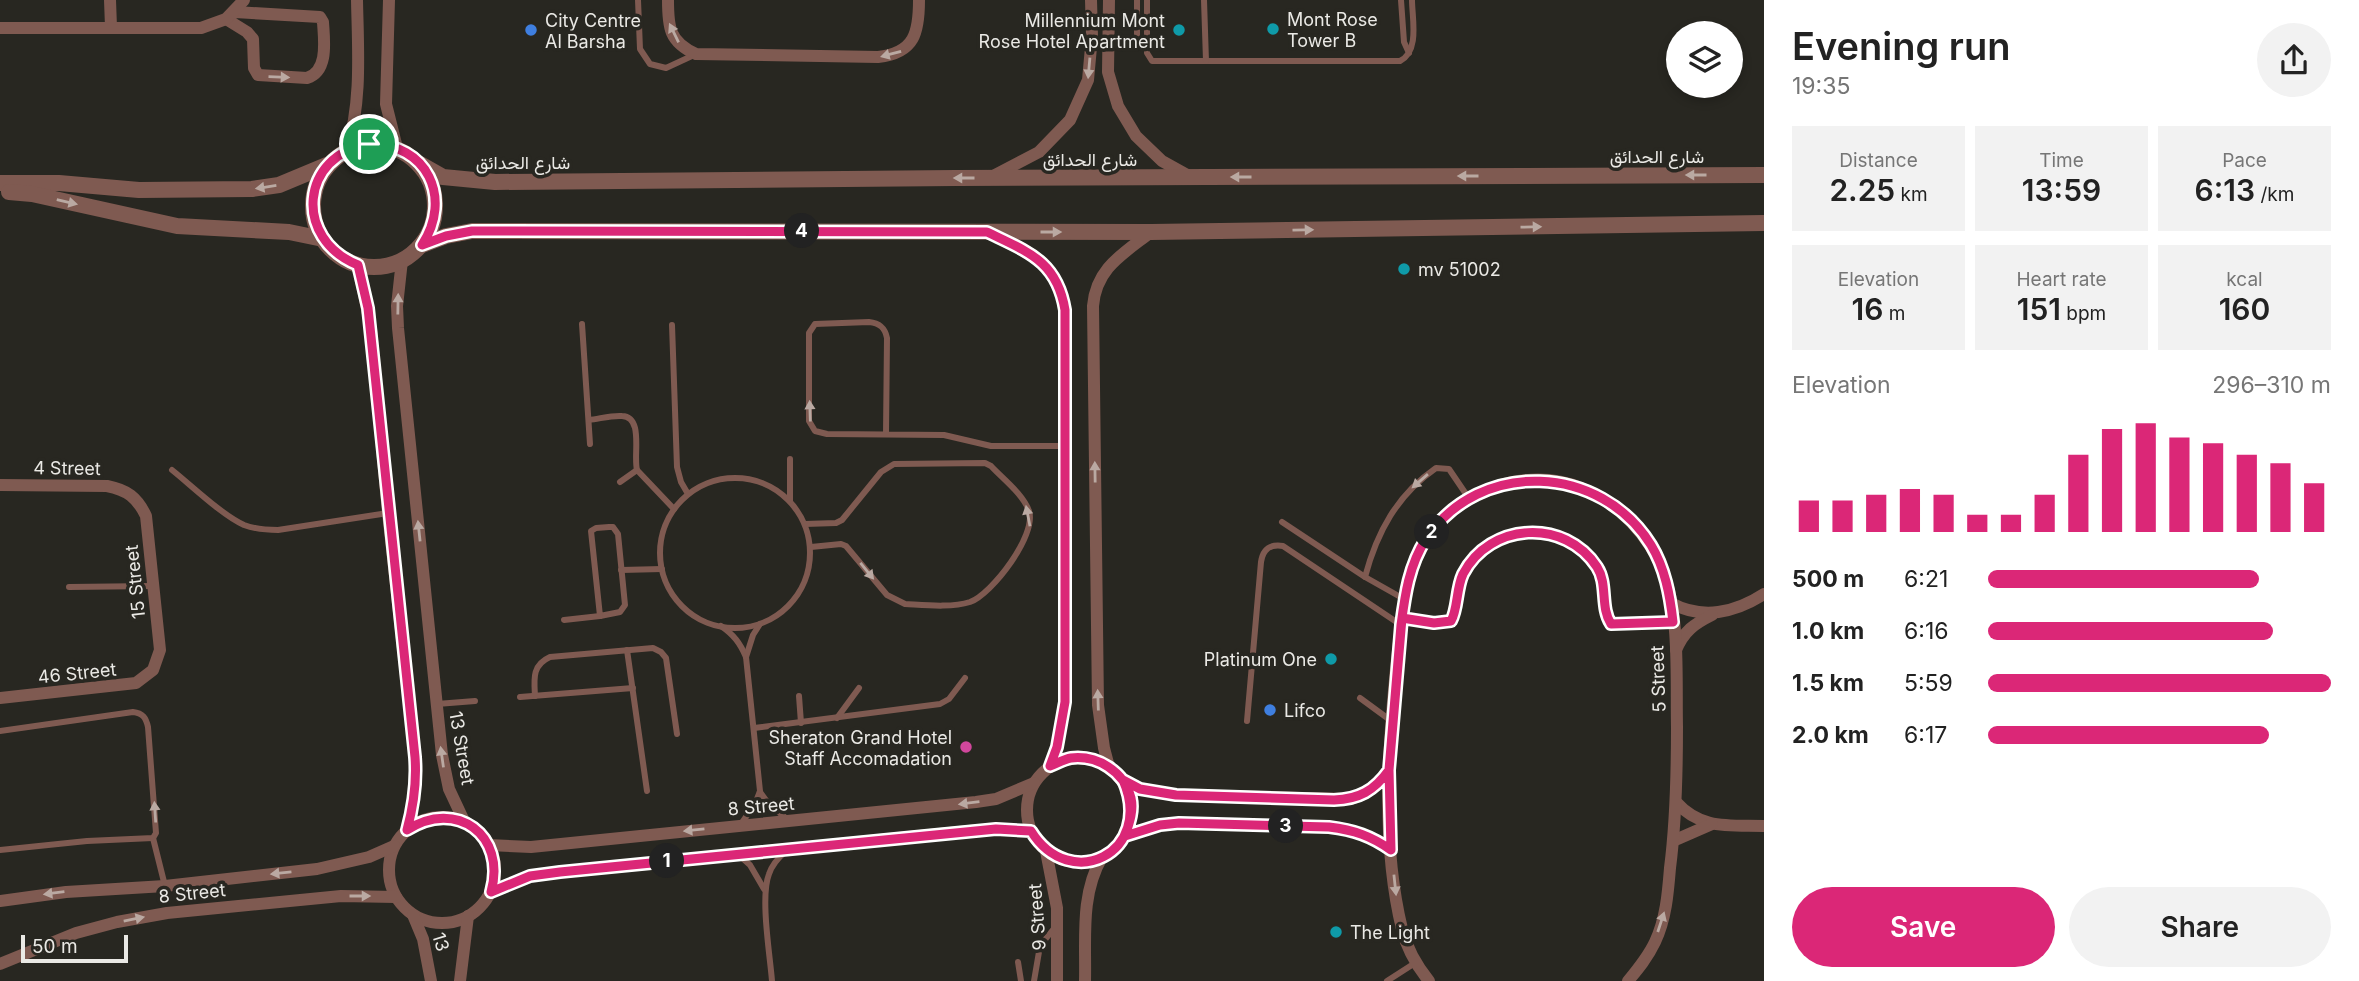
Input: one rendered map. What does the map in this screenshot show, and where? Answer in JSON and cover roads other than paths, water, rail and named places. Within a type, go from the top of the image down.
[{"type":"street","points":[[110,0],[110,27]]},
{"type":"street","points":[[230,16],[244,0]]},
{"type":"street","points":[[347,150],[354,128],[358,89],[357,0]]},
{"type":"street","points":[[388,0],[386,104],[397,148]]},
{"type":"street","points":[[668,0],[669,28],[675,40],[696,54],[891,55],[903,50],[912,41],[918,29],[919,0]]},
{"type":"street","points":[[990,178],[1039,152],[1070,120],[1088,80],[1092,36],[1091,0]]},
{"type":"street","points":[[1109,0],[1108,72],[1118,106],[1136,136],[1162,161],[1193,178]]},
{"type":"street","points":[[0,28],[201,28],[230,16],[320,17],[323,22],[323,58],[316,73],[307,78],[258,75],[254,68],[253,38],[230,16]]},
{"type":"street","points":[[0,183],[59,183],[139,190],[252,189],[279,185],[329,164],[347,150],[369,144],[397,148],[420,164],[428,175],[436,203],[435,218],[422,245]]},
{"type":"street","points":[[329,164],[316,186],[313,213],[323,239],[335,253],[358,265],[385,266],[402,260],[422,245],[446,236],[472,231],[1151,232],[1764,223]]},
{"type":"street","name":"شارع الحدائق","points":[[420,164],[443,177],[495,182],[1764,175]]},
{"type":"street","points":[[0,192],[32,194],[177,226],[289,232],[323,239]]},
{"type":"street","points":[[987,232],[1044,263],[1055,277],[1065,310],[1065,702],[1057,747],[1050,766],[1034,783],[1027,806],[1031,831],[1046,851],[1057,858],[1087,862],[1102,857],[1115,848],[1125,836],[1131,817],[1131,798],[1123,780]]},
{"type":"street","points":[[1109,766],[1097,705],[1094,299],[1100,276],[1110,264],[1151,232]]},
{"type":"street","name":"13 Street","points":[[402,260],[397,306],[398,328],[444,772],[464,821]]},
{"type":"street","points":[[358,265],[371,329],[417,781],[407,830]]},
{"type":"street","name":"5 Street","points":[[1429,981],[1415,963],[1402,932],[1391,850],[1389,770],[1392,722],[1402,621],[1412,568],[1427,538],[1448,514],[1468,497],[1515,482],[1548,481],[1579,487],[1632,521],[1651,546],[1665,576],[1671,603],[1675,650],[1676,802],[1673,841],[1664,915],[1655,942],[1628,981]]},
{"type":"street","name":"4 Street","points":[[0,485],[107,486],[120,488],[131,494]]},
{"type":"street","name":"15 Street","points":[[131,494],[146,516],[160,650],[153,670]]},
{"type":"street","points":[[1671,603],[1699,614],[1715,613],[1753,602],[1764,594]]},
{"type":"street","points":[[1675,650],[1690,627],[1715,613]]},
{"type":"street","name":"46 Street","points":[[0,698],[121,686],[136,683],[153,670]]},
{"type":"street","points":[[1050,766],[1069,758],[1090,758],[1109,766],[1123,780],[1140,789],[1176,795],[1342,799],[1366,794],[1379,784],[1389,770]]},
{"type":"street","name":"8 Street","points":[[489,845],[531,846],[976,802],[996,799],[1034,783]]},
{"type":"street","points":[[1676,802],[1686,813],[1712,824],[1764,826]]},
{"type":"street","points":[[449,817],[464,821],[478,831],[489,845],[495,876],[491,892],[481,906],[454,922],[440,923],[412,915],[396,897],[389,880],[389,863],[394,846],[407,830],[420,821],[449,817]]},
{"type":"street","points":[[1125,836],[1160,825],[1179,823],[1329,827],[1362,833],[1391,850]]},
{"type":"street","points":[[1673,841],[1712,824]]},
{"type":"street","points":[[491,892],[530,876],[979,830],[1031,831]]},
{"type":"street","name":"8 Street","points":[[0,901],[66,892],[165,886],[343,865],[394,846]]},
{"type":"street","name":"9 Street","points":[[1046,851],[1054,887],[1057,981]]},
{"type":"street","points":[[1085,981],[1087,897],[1092,876],[1102,857]]},
{"type":"street","name":"8 Street","points":[[0,964],[76,933],[167,912],[341,895],[396,897]]},
{"type":"street","name":"13","points":[[412,915],[423,939],[431,981]]},
{"type":"street","name":"13","points":[[460,981],[468,916]]},
{"type":"lane","points":[[638,0],[640,49],[650,64],[666,68],[696,54]]},
{"type":"lane","points":[[1137,0],[1137,38]]},
{"type":"lane","points":[[1147,0],[1147,53],[1153,61],[1393,61],[1405,58],[1409,53],[1413,40],[1412,0]]},
{"type":"lane","points":[[1205,0],[1206,61]]},
{"type":"lane","points":[[1401,0],[1404,42],[1409,53]]},
{"type":"lane","points":[[886,434],[887,338],[882,326],[869,321],[819,323],[810,329],[809,421],[815,431],[821,433],[944,435],[991,446],[1065,446]]},
{"type":"lane","points":[[582,324],[590,444]]},
{"type":"lane","points":[[672,325],[675,453],[681,482],[688,494]]},
{"type":"lane","points":[[589,420],[625,415],[632,419],[636,425],[637,470],[674,509]]},
{"type":"lane","points":[[790,458],[790,501]]},
{"type":"lane","points":[[805,524],[836,523],[842,520],[881,472],[894,464],[985,463],[1024,501],[1030,513],[1031,526],[1026,539],[989,589],[966,603],[905,604],[895,601],[846,546],[837,544],[811,547]]},
{"type":"lane","points":[[1365,577],[1373,547],[1387,518],[1406,492],[1430,472],[1436,468],[1449,469],[1468,497]]},
{"type":"lane","points":[[172,470],[228,515],[259,530],[278,530],[388,513]]},
{"type":"lane","points":[[620,482],[637,470]]},
{"type":"lane","points":[[740,478],[759,481],[790,501],[805,524],[811,547],[806,576],[793,602],[778,615],[760,624],[741,627],[707,622],[686,609],[667,584],[662,569],[662,538],[674,509],[688,494],[722,479],[740,478]]},
{"type":"lane","points":[[1282,522],[1365,577],[1405,599]]},
{"type":"lane","points":[[564,620],[600,616],[623,609],[625,601],[617,530],[613,527],[593,529],[591,534],[600,616]]},
{"type":"lane","points":[[1247,721],[1262,554],[1268,547],[1275,545],[1283,546],[1402,621],[1434,623],[1451,621],[1463,574],[1474,560],[1507,535],[1530,531],[1550,534],[1572,541],[1598,568],[1603,582],[1607,617],[1611,624],[1673,622]]},
{"type":"lane","points":[[621,570],[662,569]]},
{"type":"lane","points":[[69,587],[153,586]]},
{"type":"lane","points":[[746,657],[760,624]]},
{"type":"lane","points":[[721,626],[732,634],[746,657],[761,792],[768,803],[788,821]]},
{"type":"lane","points":[[535,696],[534,676],[537,667],[550,657],[653,648],[666,658],[677,734]]},
{"type":"lane","points":[[627,650],[647,791]]},
{"type":"lane","points":[[754,728],[940,704],[949,699],[965,678]]},
{"type":"lane","points":[[520,697],[633,688]]},
{"type":"lane","points":[[836,718],[859,688]]},
{"type":"lane","points":[[799,696],[801,723]]},
{"type":"lane","points":[[1360,698],[1392,722]]},
{"type":"lane","points":[[437,704],[475,701]]},
{"type":"lane","points":[[0,732],[140,713],[146,719],[148,727],[156,833],[153,838],[165,886]]},
{"type":"lane","points":[[740,825],[761,792]]},
{"type":"lane","points":[[0,850],[87,841],[153,838]]},
{"type":"lane","points":[[772,981],[765,891],[768,875],[775,861],[786,850]]},
{"type":"lane","points":[[738,855],[750,865],[765,891]]},
{"type":"lane","points":[[1034,981],[1040,947],[1057,924]]},
{"type":"lane","points":[[1018,962],[1021,981]]},
{"type":"lane","points":[[1387,981],[1415,963]]},
{"type":"place","name":"Mont Rose Tower B","points":[[1273,29]]},
{"type":"place","name":"City Centre Al Barsha","points":[[531,30]]},
{"type":"place","name":"Millennium Mont Rose Hotel Apartment","points":[[1179,30]]},
{"type":"place","name":"mv 51002","points":[[1404,269]]},
{"type":"place","name":"Platinum One","points":[[1331,659]]},
{"type":"place","name":"Lifco","points":[[1270,710]]},
{"type":"place","name":"Sheraton Grand Hotel Staff Accomadation","points":[[966,747]]},
{"type":"place","name":"The Light","points":[[1336,932]]}]
